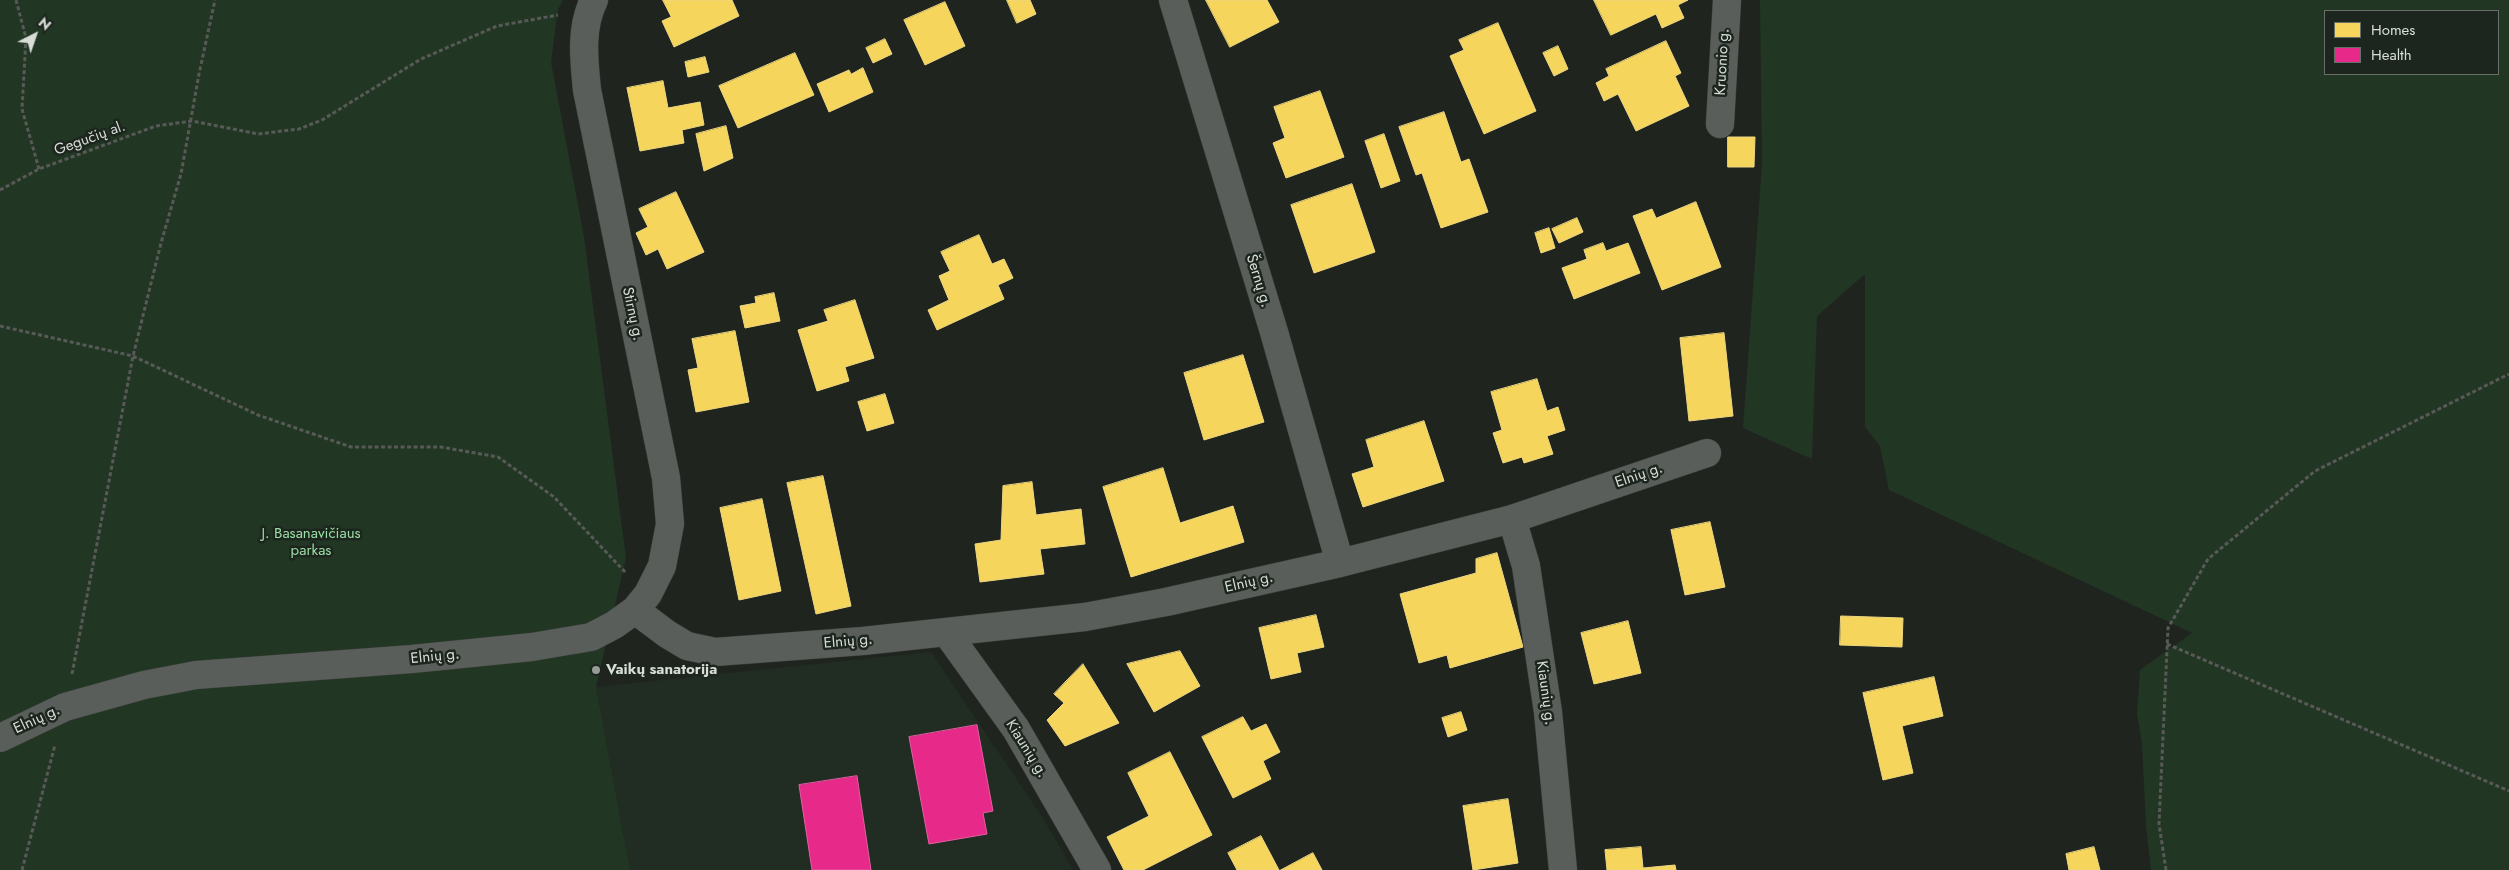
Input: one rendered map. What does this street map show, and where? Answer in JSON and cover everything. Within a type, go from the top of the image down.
[{"type":"street","name":"Šernų g.","points":[[1173,0],[1274,332],[1340,563]]},
{"type":"street","name":"Kruonio g.","points":[[1720,124],[1727,0]]},
{"type":"street","name":"Stirnų g.","points":[[592,6],[583,49],[587,90],[666,478],[670,524],[662,566],[642,602]]},
{"type":"street","name":"Elnių g.","points":[[0,738],[65,706],[196,675],[412,659],[532,647],[590,637],[614,625],[642,602],[666,634],[686,646],[715,652],[947,633],[1085,617],[1166,602],[1340,563],[1512,519],[1706,453]]},
{"type":"street","name":"Kiaunių g.","points":[[1512,519],[1526,566],[1547,702],[1563,870]]},
{"type":"street","name":"Kiaunių g.","points":[[947,633],[1016,729],[1097,870]]},
{"type":"path","points":[[16,0],[26,38],[22,109],[39,169]]},
{"type":"path","points":[[73,670],[133,356],[161,242],[181,174],[199,74],[215,0]]},
{"type":"path","name":"Gegučių al.","points":[[0,190],[39,169],[156,126],[192,121],[258,134],[299,129],[322,120],[421,59],[497,26],[592,6]]},
{"type":"path","points":[[0,326],[133,356],[258,415],[351,446],[441,447],[498,456],[554,497],[642,602]]},
{"type":"path","points":[[2166,870],[2159,824],[2168,628],[2208,559],[2316,471],[2509,374]]},
{"type":"path","points":[[2167,644],[2509,791]]},
{"type":"path","points":[[22,870],[55,744]]},
{"type":"shaded area","points":[[931,652],[1044,820],[1073,870],[630,870],[596,687]]},
{"type":"green space","name":"J. Basanavičiaus parkas","points":[[0,0],[563,0],[558,9],[551,62],[584,237],[626,558],[596,687],[630,870],[0,870]]},
{"type":"green space","points":[[1760,0],[2509,0],[2509,870],[2151,870],[2146,826],[2142,743],[2137,714],[2140,670],[2192,633],[1889,490],[1880,446],[1865,427],[1865,274],[1817,316],[1812,459],[1743,428],[1762,164]]},
{"type":"building: Homes","points":[[663,0],[732,0],[739,16],[674,47],[662,21],[671,17]]},
{"type":"building: Homes","points":[[1007,0],[1030,0],[1036,14],[1017,23]]},
{"type":"building: Homes","points":[[1206,0],[1267,0],[1279,22],[1230,47]]},
{"type":"building: Homes","points":[[1594,0],[1688,0],[1678,5],[1684,18],[1662,28],[1656,14],[1611,35]]},
{"type":"building: Homes","points":[[945,2],[965,46],[925,65],[904,20]]},
{"type":"building: Homes","points":[[1498,23],[1536,111],[1484,134],[1450,56],[1464,50],[1459,40]]},
{"type":"building: Homes","points":[[885,39],[892,54],[873,63],[866,48]]},
{"type":"building: Homes","points":[[1666,41],[1681,73],[1675,76],[1689,106],[1636,131],[1618,94],[1604,101],[1596,83],[1609,76],[1606,69]]},
{"type":"building: Homes","points":[[1558,46],[1568,69],[1554,76],[1543,53]]},
{"type":"building: Homes","points":[[795,53],[814,95],[738,128],[719,86]]},
{"type":"building: Homes","points":[[705,57],[709,72],[688,77],[685,62]]},
{"type":"building: Homes","points":[[863,68],[873,92],[829,112],[817,84],[849,70],[851,74]]},
{"type":"building: Homes","points":[[663,81],[668,108],[700,102],[704,125],[682,130],[684,143],[640,151],[627,88]]},
{"type":"building: Homes","points":[[1320,91],[1344,157],[1286,178],[1273,143],[1285,138],[1274,107]]},
{"type":"building: Homes","points":[[1444,112],[1461,162],[1469,159],[1488,212],[1441,228],[1422,173],[1416,175],[1399,127]]},
{"type":"building: Homes","points":[[726,126],[733,158],[704,171],[696,134]]},
{"type":"building: Homes","points":[[1384,134],[1400,181],[1381,188],[1365,141]]},
{"type":"building: Homes","points":[[1728,137],[1755,137],[1754,167],[1728,167]]},
{"type":"building: Homes","points":[[1352,184],[1375,252],[1314,273],[1291,205]]},
{"type":"building: Homes","points":[[676,192],[704,252],[667,269],[658,249],[646,255],[636,233],[648,227],[639,209]]},
{"type":"building: Homes","points":[[1696,202],[1721,267],[1662,290],[1633,216],[1652,209],[1656,218]]},
{"type":"building: Homes","points":[[1577,218],[1583,232],[1559,243],[1552,229]]},
{"type":"building: Homes","points":[[1549,228],[1555,248],[1541,253],[1535,233]]},
{"type":"building: Homes","points":[[979,235],[992,264],[1004,259],[1013,278],[998,285],[1004,299],[937,330],[928,310],[949,300],[939,276],[950,271],[941,252]]},
{"type":"building: Homes","points":[[1603,243],[1606,251],[1628,243],[1640,273],[1574,299],[1562,268],[1587,259],[1584,250]]},
{"type":"building: Homes","points":[[774,293],[780,321],[745,328],[740,306],[756,303],[755,297]]},
{"type":"building: Homes","points":[[855,300],[874,358],[845,367],[849,381],[817,391],[798,330],[828,321],[824,310]]},
{"type":"building: Homes","points":[[735,331],[749,402],[696,412],[688,370],[698,368],[692,339]]},
{"type":"building: Homes","points":[[1724,333],[1733,416],[1689,421],[1680,338]]},
{"type":"building: Homes","points":[[1243,355],[1264,422],[1204,440],[1184,373]]},
{"type":"building: Homes","points":[[1537,379],[1547,411],[1558,407],[1565,430],[1547,436],[1553,454],[1524,463],[1522,457],[1503,463],[1493,433],[1502,430],[1491,392]]},
{"type":"building: Homes","points":[[885,394],[894,423],[867,431],[858,402]]},
{"type":"building: Homes","points":[[1424,421],[1444,481],[1363,507],[1352,474],[1374,467],[1366,440]]},
{"type":"building: Homes","points":[[1163,468],[1180,523],[1233,506],[1244,542],[1131,577],[1103,487]]},
{"type":"building: Homes","points":[[823,476],[851,606],[816,614],[787,483]]},
{"type":"building: Homes","points":[[1032,482],[1036,515],[1081,509],[1085,544],[1040,549],[1044,574],[980,582],[975,544],[1001,540],[1003,486]]},
{"type":"building: Homes","points":[[762,499],[781,591],[739,600],[720,508]]},
{"type":"building: Homes","points":[[1710,522],[1725,587],[1685,595],[1671,530]]},
{"type":"building: Homes","points":[[1497,553],[1523,647],[1450,668],[1447,655],[1419,663],[1400,594],[1476,573],[1476,559]]},
{"type":"building: Homes","points":[[1316,615],[1324,647],[1297,653],[1301,672],[1271,679],[1259,628]]},
{"type":"building: Homes","points":[[1841,616],[1903,618],[1902,647],[1840,645]]},
{"type":"building: Homes","points":[[1628,621],[1641,673],[1594,684],[1581,633]]},
{"type":"building: Homes","points":[[1180,651],[1200,686],[1154,712],[1127,664]]},
{"type":"building: Homes","points":[[1083,664],[1119,723],[1065,746],[1047,720],[1064,703],[1054,694]]},
{"type":"building: Homes","points":[[1934,677],[1943,716],[1902,726],[1913,773],[1883,780],[1863,693]]},
{"type":"building: Homes","points":[[1461,712],[1467,730],[1448,737],[1442,718]]},
{"type":"building: Homes","points":[[1243,717],[1251,731],[1266,724],[1280,752],[1263,761],[1271,779],[1233,798],[1202,737]]},
{"type":"building: Homes","points":[[1170,752],[1212,835],[1143,870],[1124,870],[1107,837],[1149,816],[1128,773]]},
{"type":"building: Homes","points":[[1508,799],[1518,863],[1473,870],[1463,806]]},
{"type":"building: Homes","points":[[1261,836],[1279,870],[1237,870],[1228,853]]},
{"type":"building: Homes","points":[[1641,847],[1643,868],[1675,865],[1676,870],[1607,870],[1605,850]]},
{"type":"building: Homes","points":[[2094,847],[2100,870],[2069,870],[2066,854]]},
{"type":"building: Homes","points":[[1313,853],[1322,870],[1281,870]]},
{"type":"building: Health","points":[[977,725],[993,811],[983,813],[987,834],[929,844],[909,737]]},
{"type":"building: Health","points":[[857,776],[871,870],[812,870],[799,785]]},
{"type":"place","name":"Vaikų sanatorija","points":[[596,670]]}]
